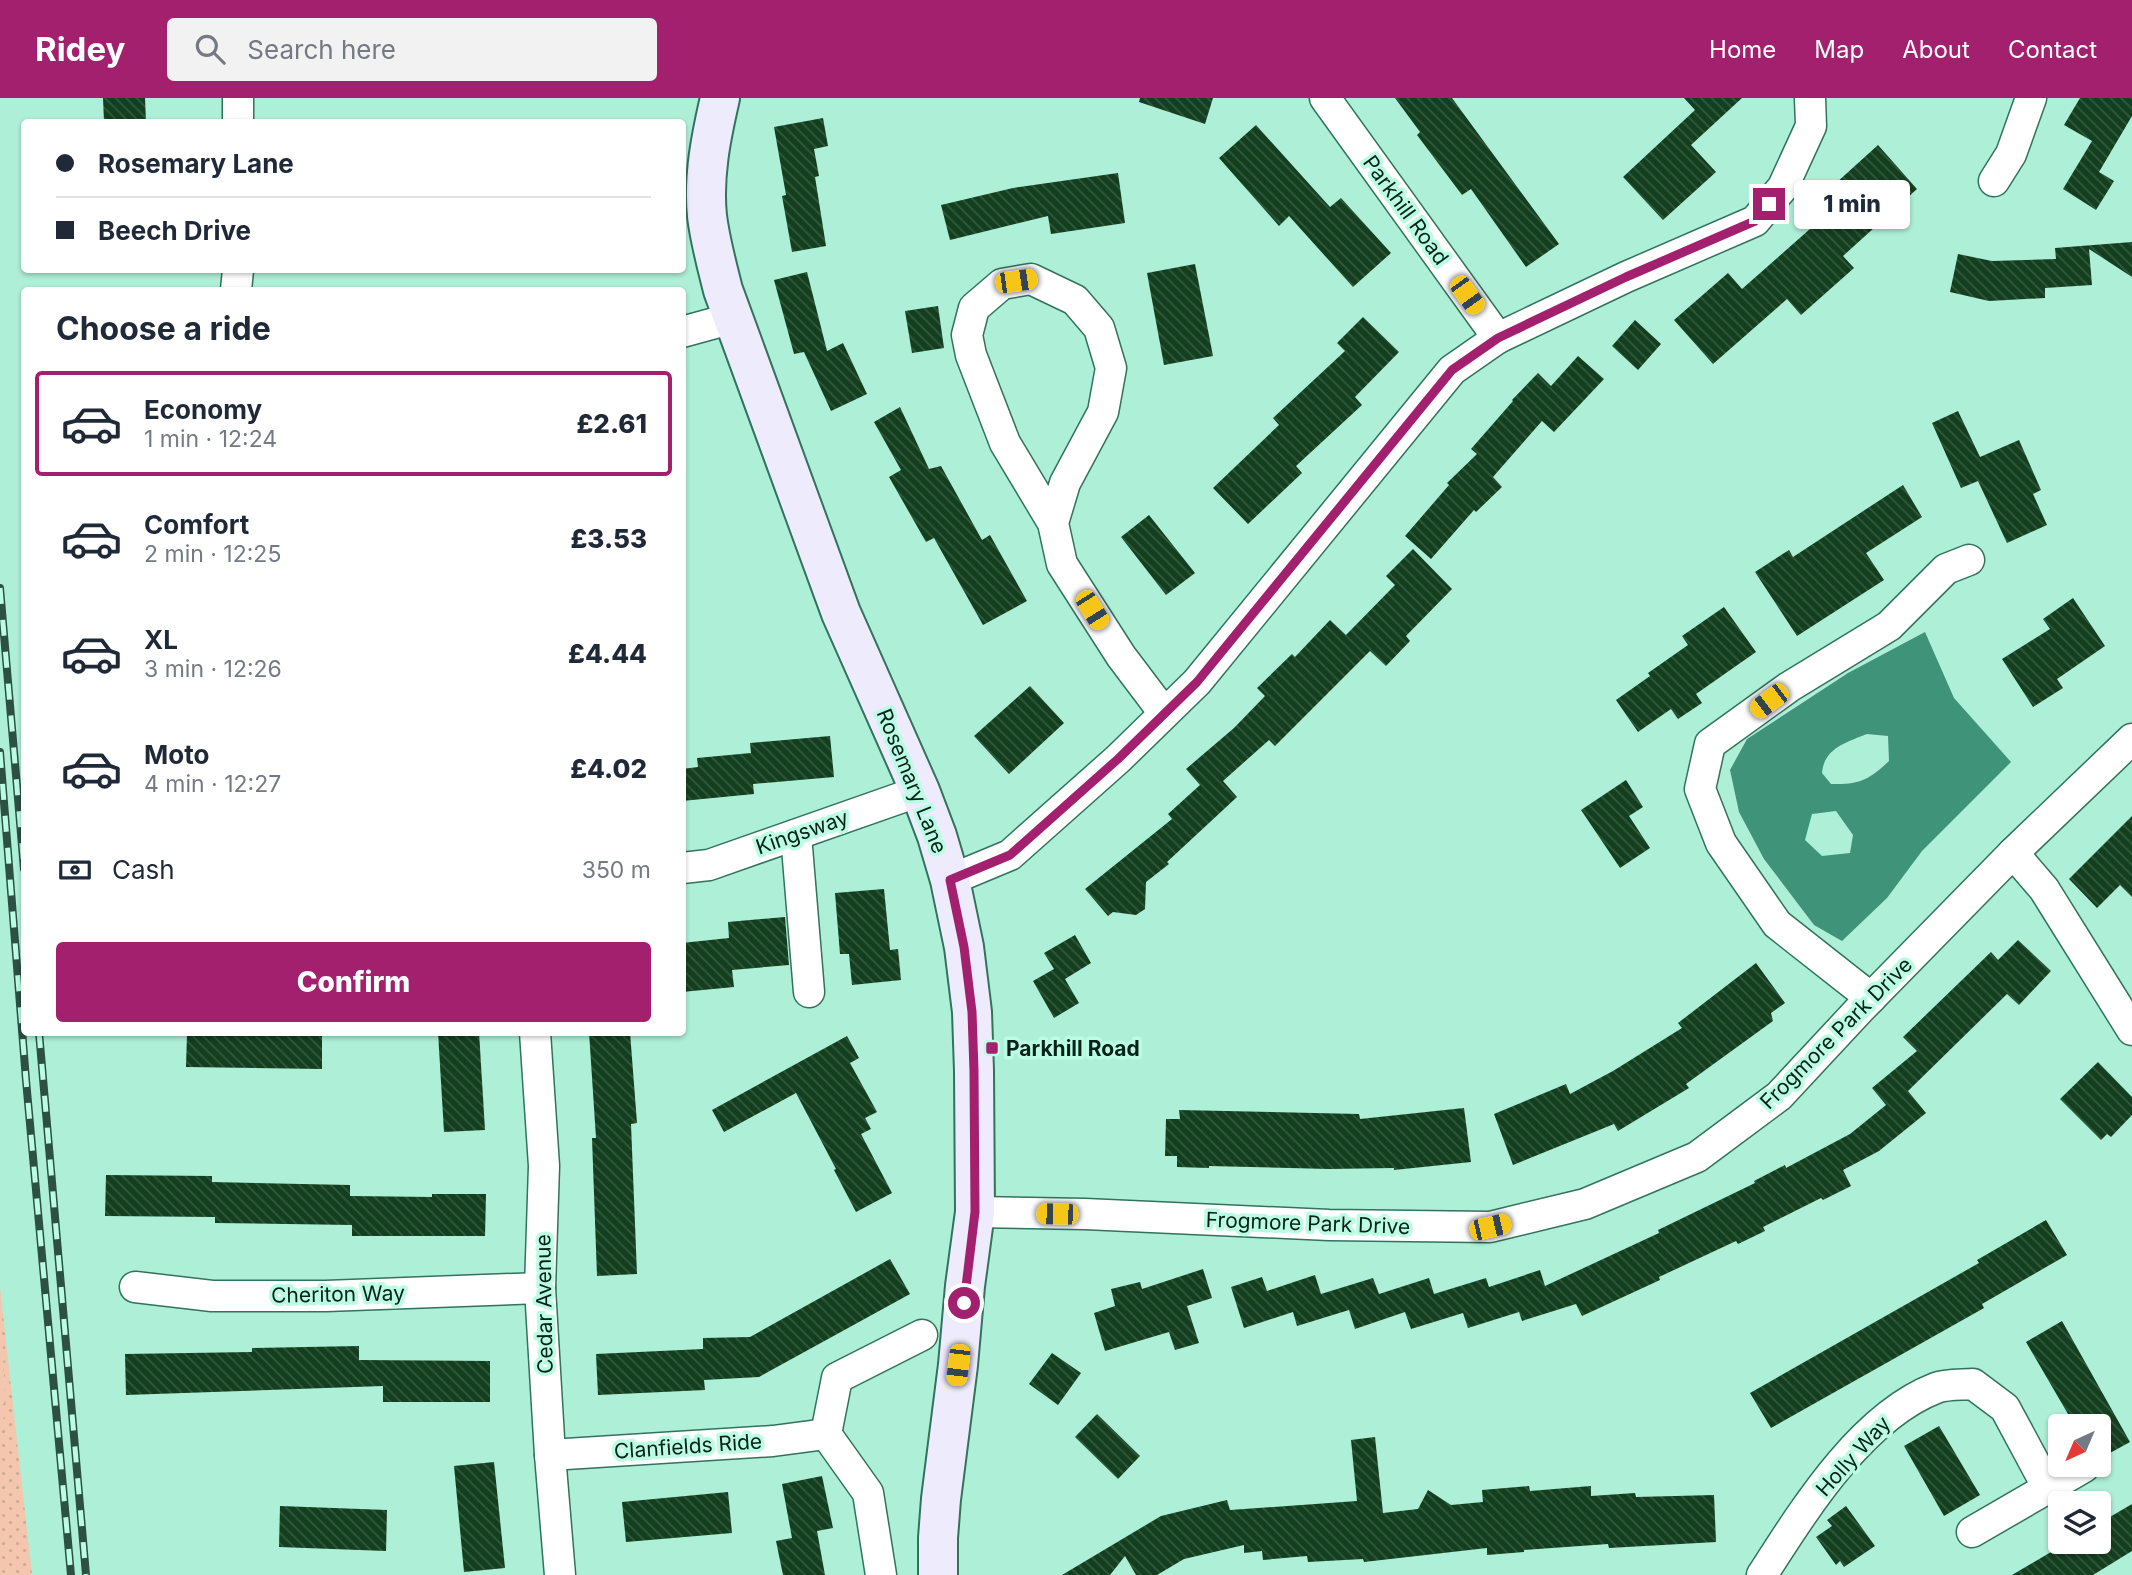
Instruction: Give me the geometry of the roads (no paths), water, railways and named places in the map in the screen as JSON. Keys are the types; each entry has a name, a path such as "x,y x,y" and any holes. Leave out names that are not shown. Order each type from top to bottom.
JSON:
{"street":[{"path":"238,98 238,119"},
{"name":"Rosemary Lane","path":"720,98 709,150 706,185 712,248 733,318 841,613 920,791 950,880 964,947 972,1012 975,1212 939,1525 939,1575"},
{"name":"Parkhill Road","path":"1325,98 1498,338"},
{"path":"950,880 1010,855 1118,759 1197,682 1452,370 1498,338 1626,277 1755,221 1783,187 1811,126 1810,98"},
{"path":"1994,181 2011,154 2031,98"},
{"path":"1053,523 1065,483 1103,412 1111,368 1099,328 1076,300 1031,279 1002,284 974,308 967,335 971,355 1005,443 1053,523 1062,564 1121,656 1164,713"},
{"path":"686,331 733,318"},
{"path":"1871,999 1777,924 1721,843 1700,789 1710,744 1789,687 1889,626 1946,569 1969,560"},
{"name":"Frogmore Park Drive","path":"975,1212 1329,1225 1490,1227 1585,1204 1697,1157 1779,1096 2013,853 2132,739"},
{"name":"Kingsway","path":"686,868 709,865 920,791"},
{"path":"796,835 809,992"},
{"path":"2013,853 2044,888 2132,1030"},
{"name":"Cedar Avenue","path":"534,1036 544,1166 540,1288 560,1575"},
{"name":"Cheriton Way","path":"135,1287 212,1296 326,1296 540,1288"},
{"path":"880,1575 868,1493 826,1434 837,1378 922,1335"},
{"name":"Holly Way","path":"1762,1575 1799,1518 1853,1449 1892,1412 1938,1387 1973,1384 2005,1408 2048,1488"},
{"name":"Clanfields Ride","path":"550,1455 773,1441 826,1434"},
{"path":"1972,1532 2067,1477"}],"railway":[{"path":"0,588 21,834"},
{"path":"0,752 21,1017"},
{"path":"23,1036 71,1575"},
{"path":"39,1036 86,1575"}],"place":[{"name":"Parkhill Road","path":"992,1048"}]}
